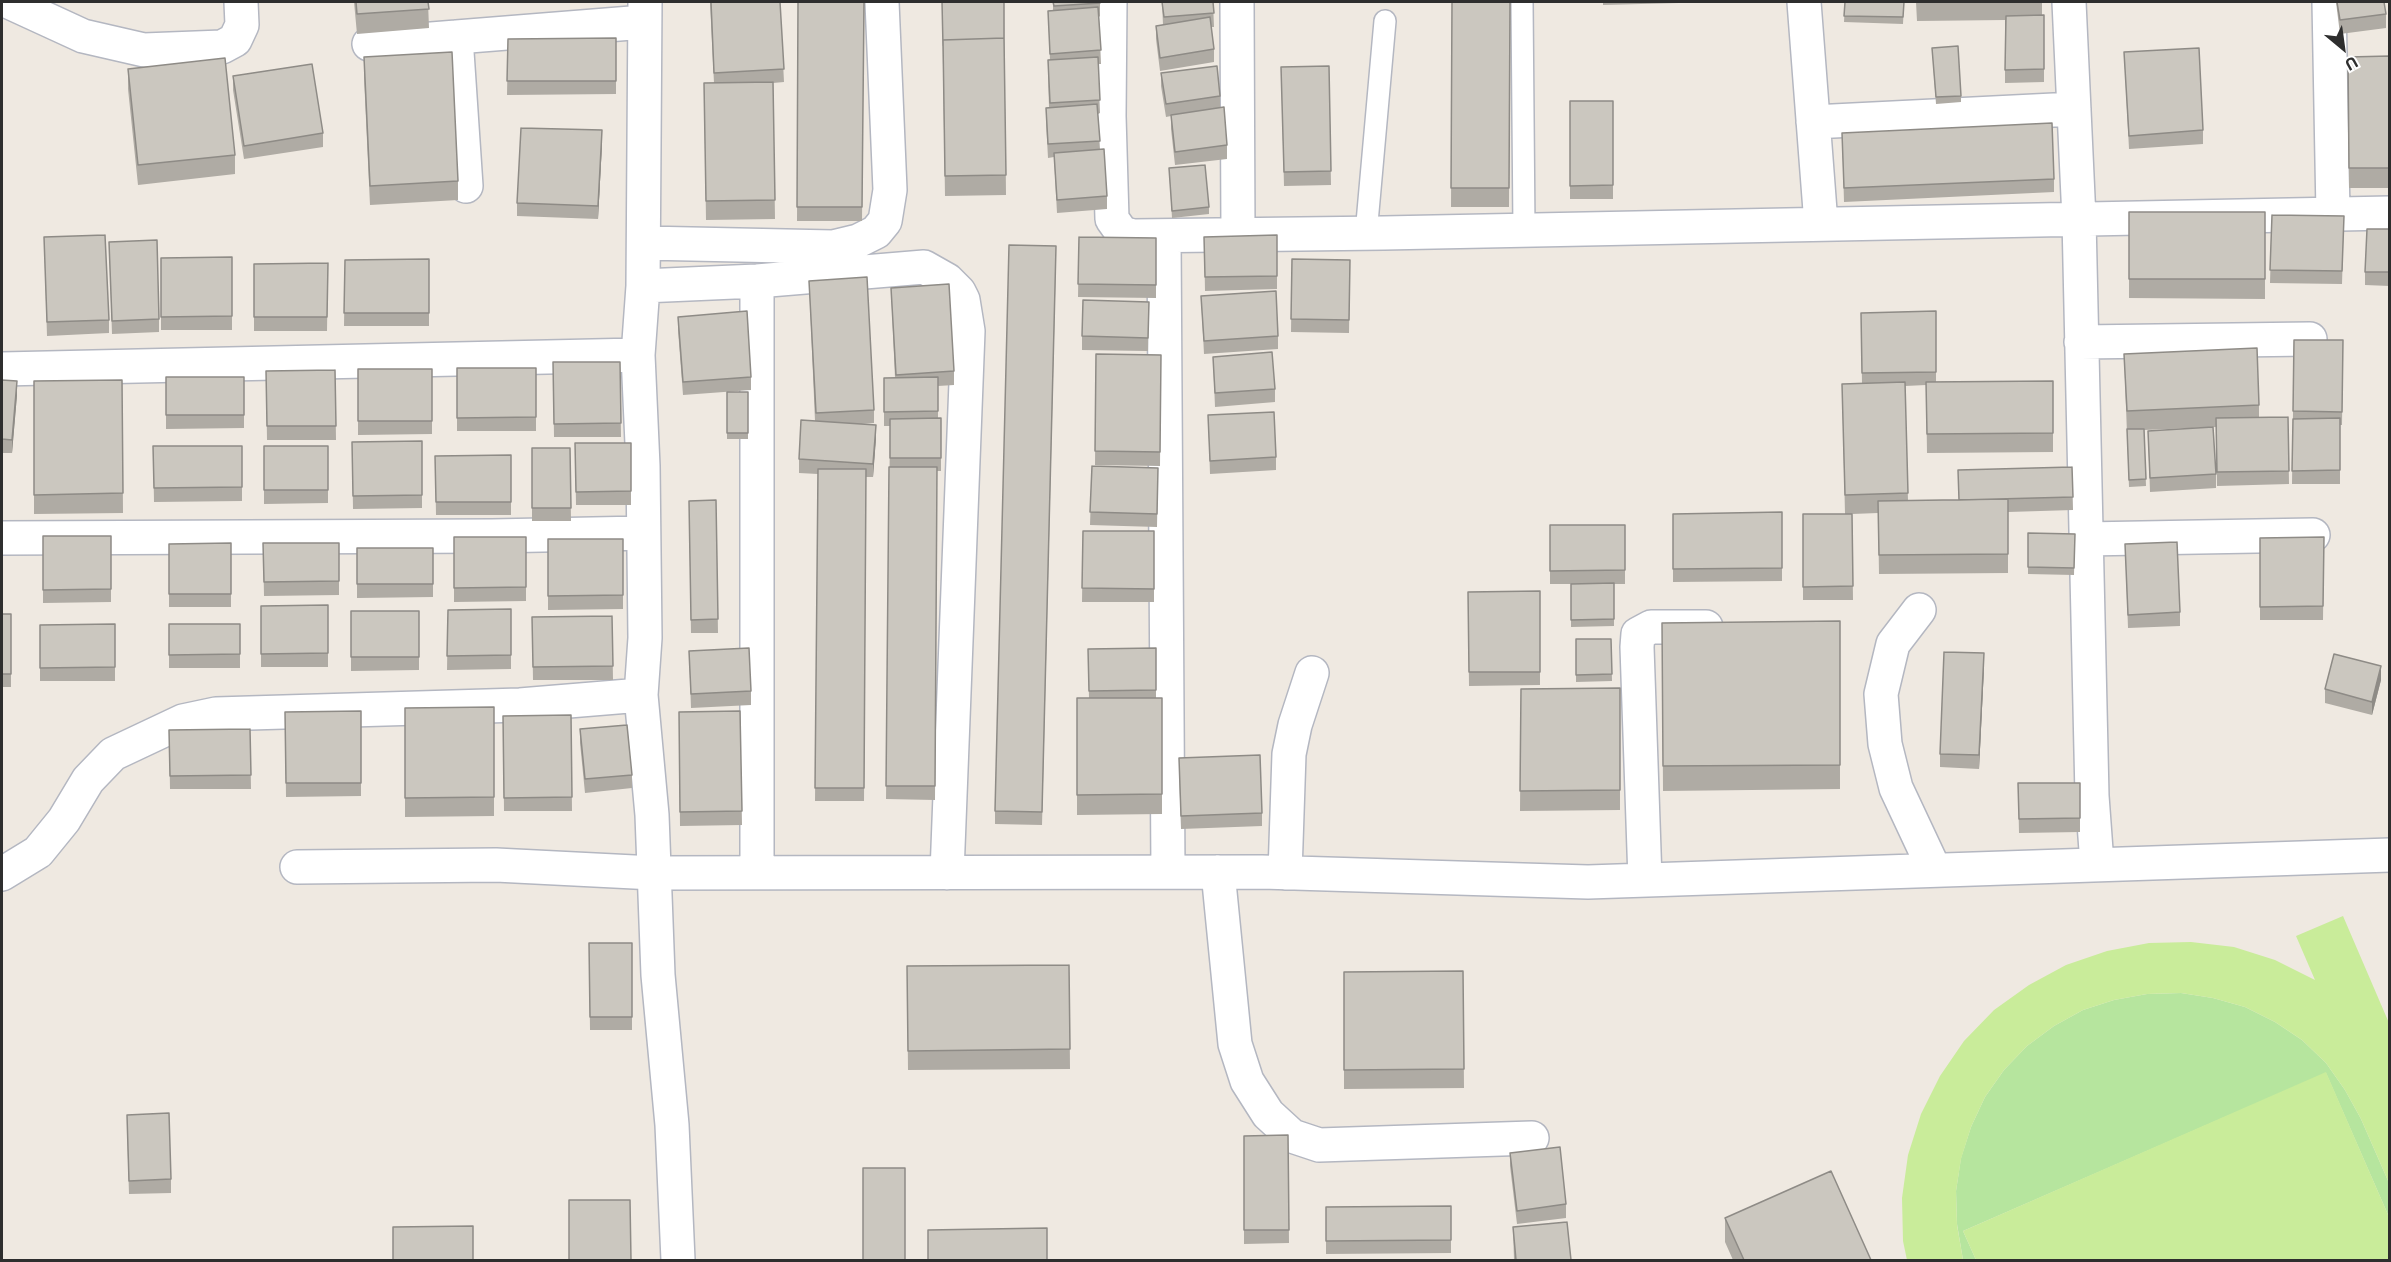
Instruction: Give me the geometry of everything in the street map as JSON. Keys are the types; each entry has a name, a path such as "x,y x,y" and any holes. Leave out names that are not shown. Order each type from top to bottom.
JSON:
{"street":[{"path":"9,2 83,36 144,50 222,47 235,40 242,25 241,2"},
{"path":"644,243 833,247 858,241 876,232 885,221 890,190 882,2"},
{"path":"1110,2 1109,116 1112,219 1122,233 1133,236 1366,234 2390,213"},
{"path":"1237,2 1238,236"},
{"path":"1804,2 1821,224"},
{"path":"2069,2 2079,219 2092,796 2097,864"},
{"path":"2329,2 2333,214"},
{"path":"369,44 456,37 645,12 644,243 638,355 643,466 645,638 641,695 652,815 658,975 672,1125 678,1260"},
{"path":"456,37 466,186"},
{"path":"1813,122 2074,110"},
{"path":"1164,237 1168,872"},
{"path":"643,286 757,281 924,267 947,280 963,300 968,331 947,873"},
{"path":"757,281 757,873"},
{"path":"2081,342 2310,339"},
{"path":"2,369 638,355"},
{"path":"2,538 643,533"},
{"path":"2085,538 2313,535"},
{"path":"1919,610 1893,644 1881,694 1885,744 1896,788 1934,869"},
{"path":"1645,880 1636,647 1638,634 1651,627 1739,627"},
{"path":"1285,873 1289,754 1295,725 1312,673"},
{"path":"2,874 38,852 64,820 88,780 113,754 183,721 216,714 520,705 641,695"},
{"path":"297,867 496,864 654,873 1218,872 1588,882 2390,855"},
{"path":"1218,872 1235,1044 1247,1081 1268,1114 1292,1136 1319,1145 1532,1138"}],"lane":[{"path":"1522,2 1524,230"},
{"path":"1366,234 1385,21"}],"green space":[{"path":"2343,916 2389,1023 2389,1183 2361,1119 2345,1090 2326,1063 2302,1040 2275,1022 2245,1007 2213,998 2181,993 2147,994 2114,1000 2083,1010 2054,1026 2027,1046 2004,1070 1985,1097 1971,1127 1961,1159 1956,1191 1957,1225 1963,1260 1907,1260 1903,1241 1902,1198 1908,1155 1921,1114 1940,1076 1964,1041 1994,1010 2029,985 2066,965 2107,951 2149,943 2191,942 2234,947 2275,960 2315,980 2296,936"},
{"path":"2181,993 2213,998 2245,1007 2275,1022 2302,1040 2326,1063 2345,1090 2361,1119 2389,1183 2389,1217 2326,1073 1963,1231 1976,1260 1963,1260 1957,1224 1956,1191 1961,1158 1971,1127 1985,1097 2004,1070 2027,1046 2054,1026 2083,1010 2114,1000 2147,994"},
{"path":"2326,1072 2389,1217 2389,1260 1976,1260 1963,1231"}],"building":[{"path":"356,2 428,2 429,9 357,14"},
{"path":"711,2 780,2 784,69 714,73"},
{"path":"798,2 864,2 862,207 797,207"},
{"path":"942,2 1004,2 1004,38 943,40 943,46"},
{"path":"1053,2 1100,2 1100,3 1054,6"},
{"path":"1162,2 1213,2 1214,13 1164,17"},
{"path":"1452,2 1510,2 1509,188 1451,188"},
{"path":"1845,2 1904,2 1903,17 1844,16"},
{"path":"2337,2 2384,2 2386,14 2340,20"},
{"path":"1098,7 1101,50 1050,54 1048,11"},
{"path":"2044,15 2044,69 2005,70 2006,16"},
{"path":"1210,17 1214,49 1160,58 1156,26"},
{"path":"616,38 616,81 507,81 508,39"},
{"path":"1004,38 1006,175 945,176 943,40"},
{"path":"1958,46 1961,96 1936,97 1932,48"},
{"path":"2199,48 2203,130 2129,136 2124,52"},
{"path":"452,52 458,181 370,186 364,57"},
{"path":"2390,56 2390,168 2349,168 2348,57"},
{"path":"1098,57 1100,100 1050,103 1048,60"},
{"path":"225,58 235,155 138,165 128,69"},
{"path":"312,64 323,133 244,146 233,76"},
{"path":"1217,66 1220,96 1166,104 1161,73"},
{"path":"1329,66 1331,171 1284,172 1281,67"},
{"path":"773,82 775,200 706,201 704,83"},
{"path":"1570,101 1613,101 1613,185 1570,186"},
{"path":"1097,104 1100,141 1048,144 1046,108"},
{"path":"1224,107 1227,145 1175,152 1171,115"},
{"path":"2052,123 2054,179 1844,188 1842,133"},
{"path":"521,128 602,130 598,206 517,203"},
{"path":"1104,149 1107,196 1057,200 1054,153"},
{"path":"1205,165 1209,207 1172,211 1169,168"},
{"path":"2129,212 2265,212 2265,279 2129,279"},
{"path":"2272,215 2344,216 2342,271 2270,270"},
{"path":"2367,229 2390,229 2390,272 2365,272"},
{"path":"105,235 109,320 47,322 44,237"},
{"path":"1277,235 1277,276 1205,277 1204,237"},
{"path":"1079,237 1156,238 1156,285 1078,284"},
{"path":"157,240 159,319 112,321 109,242"},
{"path":"1009,245 1056,246 1042,812 995,811"},
{"path":"232,257 232,316 161,317 161,258"},
{"path":"429,259 429,313 344,313 345,260"},
{"path":"1292,259 1350,260 1349,320 1291,319"},
{"path":"328,263 327,317 254,317 254,264"},
{"path":"867,277 874,410 816,413 809,281"},
{"path":"949,284 954,371 896,375 891,288"},
{"path":"1276,291 1278,336 1204,341 1201,296"},
{"path":"1083,300 1149,302 1148,338 1082,336"},
{"path":"747,311 751,377 683,382 678,317"},
{"path":"1936,311 1936,372 1862,373 1861,313"},
{"path":"2294,340 2343,340 2342,412 2293,411"},
{"path":"2257,348 2259,405 2127,411 2124,354"},
{"path":"1272,352 1275,389 1215,393 1213,357"},
{"path":"1096,354 1161,355 1160,452 1095,451"},
{"path":"553,362 620,362 621,423 554,424"},
{"path":"457,368 536,368 536,417 457,418"},
{"path":"358,369 432,369 432,421 358,421"},
{"path":"335,370 336,426 267,426 266,371"},
{"path":"166,377 244,377 244,415 166,415"},
{"path":"938,377 938,411 884,412 884,378"},
{"path":"2,380 17,381 12,440 2,439"},
{"path":"122,380 123,493 34,495 34,381"},
{"path":"2053,381 2053,433 1927,434 1926,382"},
{"path":"1905,382 1908,493 1845,495 1842,384"},
{"path":"727,392 748,392 748,433 727,433"},
{"path":"1274,412 1276,457 1210,461 1208,415"},
{"path":"2288,417 2289,471 2217,472 2216,418"},
{"path":"941,418 941,458 890,458 890,419"},
{"path":"2340,418 2340,470 2292,471 2293,419"},
{"path":"801,420 876,425 873,464 799,459"},
{"path":"2213,427 2216,474 2150,478 2148,431"},
{"path":"2127,429 2144,429 2146,479 2129,480"},
{"path":"422,441 422,495 353,496 352,442"},
{"path":"575,443 631,443 631,491 576,492"},
{"path":"153,446 242,446 242,487 154,488"},
{"path":"264,446 328,446 328,490 264,490"},
{"path":"532,448 570,448 571,508 532,508"},
{"path":"511,455 511,502 436,502 435,456"},
{"path":"1092,466 1158,468 1157,514 1090,512"},
{"path":"889,467 937,467 935,786 886,786"},
{"path":"2072,467 2073,497 1959,500 1958,470"},
{"path":"818,469 866,469 864,788 815,788"},
{"path":"2008,499 2008,554 1879,555 1878,501"},
{"path":"716,500 718,619 691,620 689,501"},
{"path":"1782,512 1782,568 1673,569 1673,514"},
{"path":"1803,514 1852,514 1853,586 1803,587"},
{"path":"1550,525 1625,525 1625,570 1550,571"},
{"path":"1083,531 1154,531 1154,589 1082,588"},
{"path":"2028,533 2075,534 2074,568 2028,567"},
{"path":"43,536 111,536 111,589 43,590"},
{"path":"454,537 526,537 526,587 454,588"},
{"path":"2324,537 2323,606 2260,607 2260,538"},
{"path":"548,539 623,539 623,595 548,596"},
{"path":"2177,542 2180,612 2128,615 2125,544"},
{"path":"231,543 231,594 169,594 169,544"},
{"path":"263,543 339,543 339,581 264,582"},
{"path":"357,548 433,548 433,584 357,584"},
{"path":"1614,583 1614,619 1571,620 1571,584"},
{"path":"1540,591 1540,672 1469,672 1468,592"},
{"path":"328,605 328,653 261,654 261,606"},
{"path":"511,609 511,655 447,656 448,610"},
{"path":"351,611 419,611 419,657 351,657"},
{"path":"2,614 11,614 11,674 2,674"},
{"path":"612,616 613,666 533,667 532,617"},
{"path":"1840,621 1840,765 1663,766 1662,623"},
{"path":"115,624 115,667 40,668 40,625"},
{"path":"169,624 240,624 240,654 169,655"},
{"path":"1576,639 1611,639 1612,674 1576,675"},
{"path":"749,648 751,691 691,694 689,651"},
{"path":"1156,648 1156,690 1089,691 1088,649"},
{"path":"1944,652 1984,653 1979,755 1940,754"},
{"path":"2334,654 2381,666 2372,702 2325,689"},
{"path":"1620,688 1620,790 1520,791 1521,689"},
{"path":"1077,698 1162,698 1162,794 1077,795"},
{"path":"494,707 494,797 405,798 405,708"},
{"path":"361,711 361,783 286,783 285,712"},
{"path":"740,711 742,811 680,812 679,712"},
{"path":"571,715 572,797 504,798 503,716"},
{"path":"627,725 632,775 585,779 580,729"},
{"path":"250,729 251,775 170,776 169,730"},
{"path":"1260,755 1262,813 1181,816 1179,758"},
{"path":"2018,783 2080,783 2080,818 2019,819"},
{"path":"589,943 632,943 632,1017 590,1017"},
{"path":"1069,965 1070,1049 908,1051 907,966"},
{"path":"1463,971 1464,1069 1344,1070 1344,972"},
{"path":"169,1113 171,1179 129,1181 127,1115"},
{"path":"1288,1135 1289,1230 1244,1230 1244,1136"},
{"path":"1560,1147 1566,1204 1517,1211 1510,1153"},
{"path":"863,1168 905,1168 905,1260 863,1260"},
{"path":"1831,1171 1871,1260 1744,1260 1725,1218"},
{"path":"569,1200 630,1200 631,1260 569,1260"},
{"path":"1451,1206 1451,1240 1326,1241 1326,1207"},
{"path":"1567,1222 1571,1260 1516,1260 1513,1227"},
{"path":"473,1226 473,1260 393,1260 393,1227"},
{"path":"1047,1228 1047,1260 928,1260 928,1230"}]}
